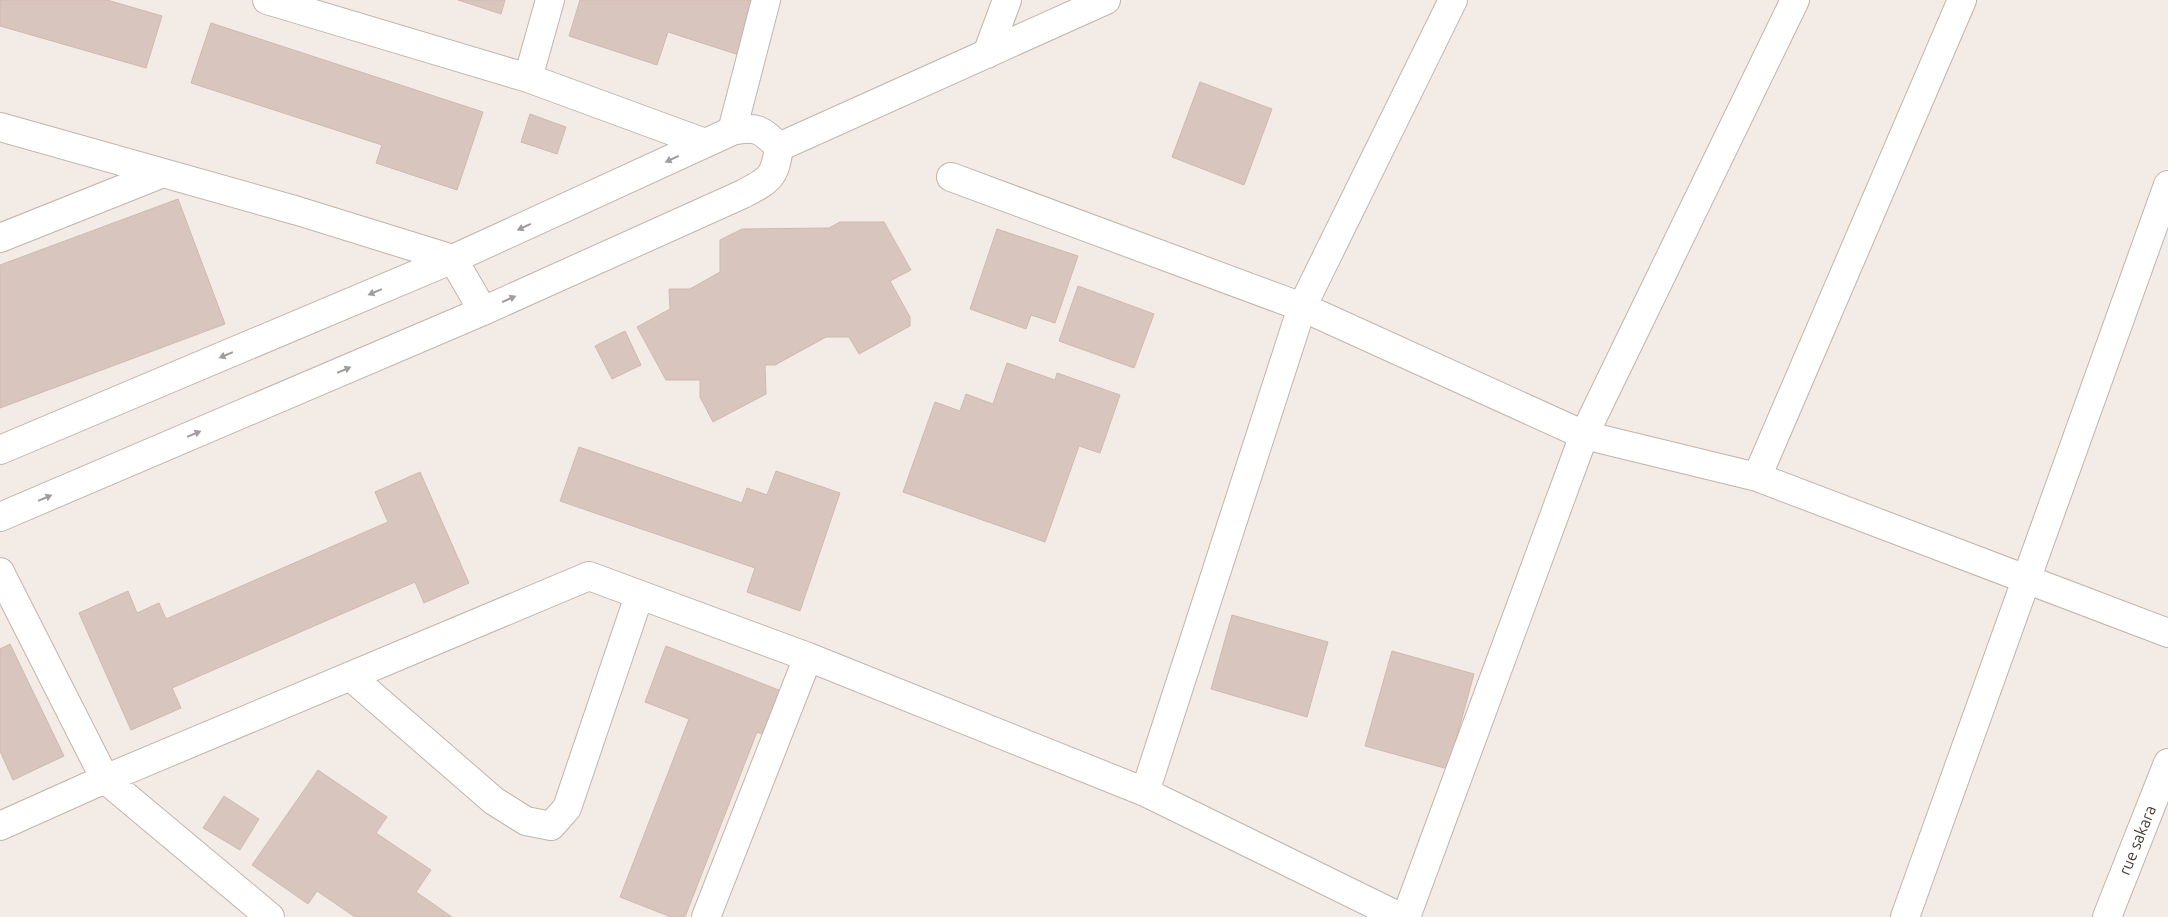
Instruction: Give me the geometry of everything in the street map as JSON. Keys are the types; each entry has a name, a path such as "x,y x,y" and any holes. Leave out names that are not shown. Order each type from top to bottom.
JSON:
{"street":[{"path":"267,0 528,78 705,143"},
{"path":"528,78 550,0"},
{"path":"732,131 766,0"},
{"path":"987,54 1006,0"},
{"path":"779,147 1106,0"},
{"path":"1145,792 1302,307 1454,0"},
{"path":"1406,917 1584,435 1795,0"},
{"path":"1757,477 1962,0"},
{"path":"0,127 163,172 453,260 483,311"},
{"path":"0,450 453,260 732,131 748,127 763,132 779,147"},
{"path":"0,517 483,311 766,182 774,173 779,147"},
{"path":"0,238 163,172"},
{"path":"951,177 1302,307 1584,435 1757,477 2168,633"},
{"path":"1905,917 2168,186"},
{"path":"0,572 105,779 270,917"},
{"path":"0,826 105,779 589,576 808,658 1145,792 1400,917"},
{"path":"350,676 494,800 526,821 551,826 567,808 639,596"},
{"path":"706,917 808,658"},
{"name":"rue sakara","path":"2107,917 2168,764"}],"building":[{"path":"0,0 107,0 162,16 146,68 0,26"},
{"path":"458,0 505,0 501,14"},
{"path":"580,0 758,0 739,55 668,32 657,65 569,36"},
{"path":"211,23 483,112 457,190 376,163 382,145 191,83"},
{"path":"1200,82 1272,109 1244,185 1172,157"},
{"path":"530,114 566,127 557,154 521,142"},
{"path":"178,199 225,324 0,408 0,265"},
{"path":"840,222 884,222 911,270 890,281 910,317 910,326 859,354 849,337 826,337 775,365 765,365 766,394 713,422 700,397 700,380 666,380 637,327 670,309 669,289 690,289 720,272 720,240 742,229 829,228"},
{"path":"997,229 1078,256 1055,323 1031,315 1026,329 970,309"},
{"path":"1078,286 1154,314 1134,368 1059,341"},
{"path":"625,331 641,365 612,379 595,346"},
{"path":"1007,363 1055,380 1057,373 1120,395 1100,453 1079,446 1045,542 903,492 935,402 960,411 966,394 993,404"},
{"path":"579,447 742,503 747,488 767,495 776,471 840,493 800,611 747,592 755,568 560,501"},
{"path":"420,472 469,583 424,603 415,582 172,688 181,708 131,730 79,613 128,591 137,613 159,603 166,619 388,522 375,492"},
{"path":"1232,615 1328,642 1307,717 1211,689"},
{"path":"10,644 64,756 13,780 0,751 0,649"},
{"path":"666,646 784,692 767,736 757,732 685,917 671,917 620,897 689,719 645,702"},
{"path":"1392,651 1474,674 1448,769 1365,746"},
{"path":"318,770 387,817 376,833 431,870 416,892 452,917 355,917 317,891 308,904 252,865"},
{"path":"224,796 259,819 240,850 203,828"}]}
